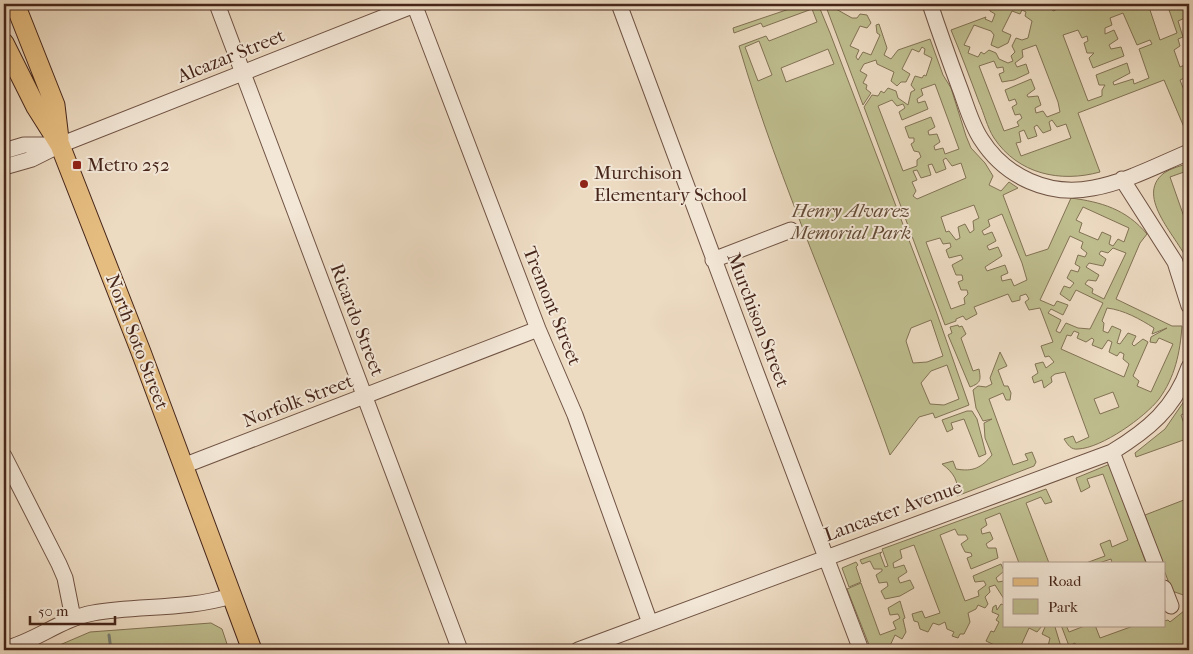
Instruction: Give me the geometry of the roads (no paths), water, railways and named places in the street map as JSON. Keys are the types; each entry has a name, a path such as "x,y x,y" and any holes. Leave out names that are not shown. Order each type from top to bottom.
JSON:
{"main road":[{"path":"15,4 55,105 60,145"},
{"name":"North Soto Street","path":"4,43 36,107 60,145 252,650"}],"street":[{"name":"Ricardo Street","path":"218,4 460,650"},
{"name":"Alcazar Street","path":"4,167 32,159 60,145 415,4"},
{"name":"Tremont Street","path":"415,4 538,328 575,415 650,623"},
{"name":"Murchison Street","path":"619,4 713,260 757,370 825,558 861,650"},
{"path":"930,4 980,138 1004,166 1018,176 1034,183 1073,190 1092,188 1122,179 1189,152"},
{"name":"Alcazar Street","path":"4,151 24,146 60,145"},
{"path":"1122,179 1160,235 1175,262 1189,306"},
{"path":"713,260 791,230"},
{"name":"Norfolk Street","path":"183,466 538,328"},
{"name":"Lancaster Avenue","path":"578,650 1112,452 1139,436 1155,422 1182,387 1189,367"},
{"path":"1112,452 1155,562"},
{"path":"4,456 62,571 72,618"},
{"path":"1166,593 1171,606"},
{"path":"4,650 72,618 93,613 203,603 231,596"}],"waterway":[{"path":"109,635 111,650"}],"place":[{"name":"Metro 252","path":"77,165"},
{"name":"Murchison Elementary School","path":"584,184"}],"park label":[{"name":"Henry Alvarez Memorial Park","path":"851,222"}]}
